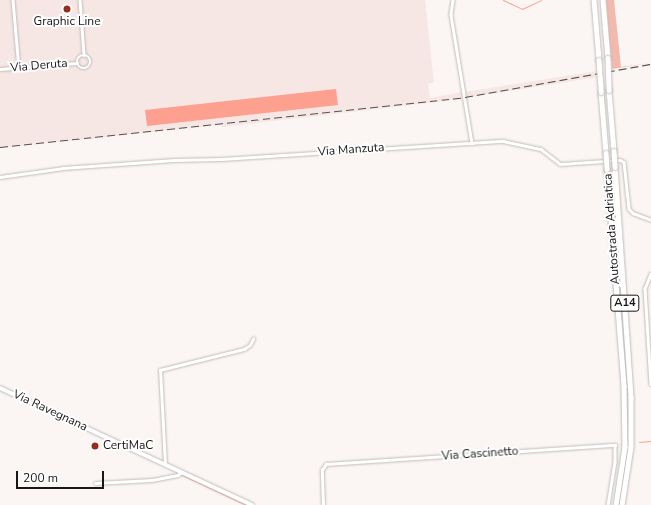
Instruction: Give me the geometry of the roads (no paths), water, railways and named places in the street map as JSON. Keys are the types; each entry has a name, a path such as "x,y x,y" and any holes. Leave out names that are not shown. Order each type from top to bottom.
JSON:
{"highway":[{"name":"Autostrada Adriatica","path":"594,0 623,378 625,447 616,505"},
{"name":"Autostrada Adriatica","path":"603,0 631,397 631,447 622,505"}],"main road":[{"name":"Via Ravegnana","path":"0,388 252,505"}],"street":[{"path":"12,0 19,68"},
{"path":"80,0 84,55"},
{"path":"453,0 451,15 472,143"},
{"path":"84,55 91,60 91,67 82,70 77,63 79,57 84,55"},
{"name":"Via Deruta","path":"0,69 77,63"},
{"name":"Via Manzuta","path":"0,176 63,168 174,160 222,159 502,141 529,145 541,149 560,164 620,160 624,162 626,168 629,209 633,213 651,220"},
{"path":"651,274 645,289 651,384"},
{"path":"166,465 160,370 244,349 250,345 253,338"},
{"name":"Via Cascinetto","path":"323,505 322,470 326,464 615,445 615,462 608,505"},
{"path":"95,483 152,480 178,475 180,472"}],"waterway":[{"path":"503,0 522,9 541,0"},
{"path":"639,442 651,441"},
{"path":"182,475 246,505"}],"railway":[{"path":"0,147 465,97 651,64"}],"place":[{"name":"Graphic Line","path":"67,9"},
{"name":"CertiMaC","path":"95,446"}]}
